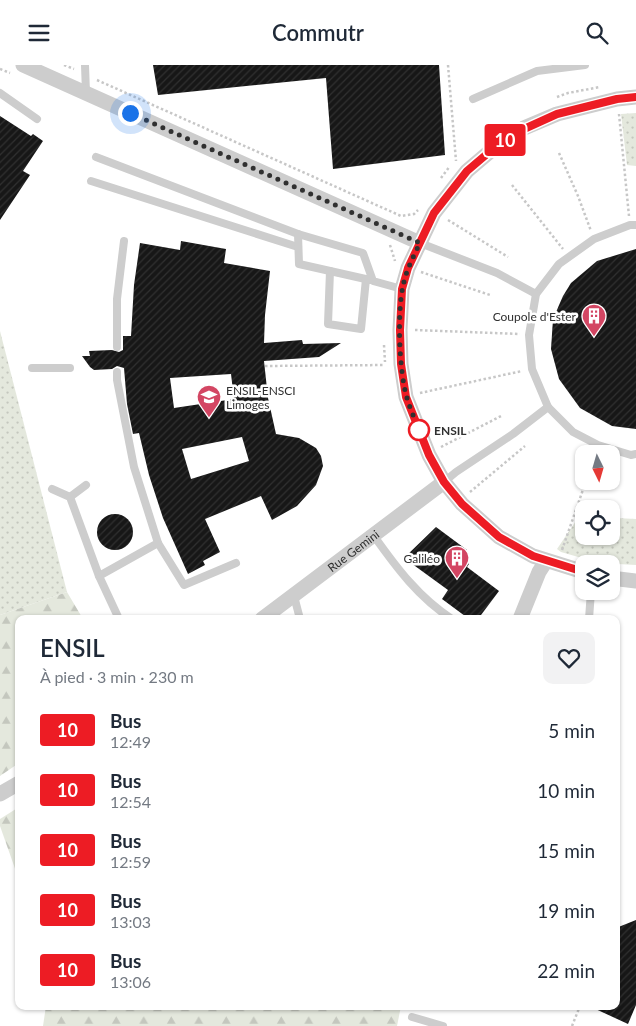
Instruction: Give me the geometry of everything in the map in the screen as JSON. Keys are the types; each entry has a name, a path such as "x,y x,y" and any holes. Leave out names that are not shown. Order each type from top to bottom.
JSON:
{"street":[{"path":"23,65 420,243"},
{"path":"575,570 533,556 499,537 462,504 444,482 429,455 406,397 401,364 402,289 408,268 434,213 467,171 494,148 524,129 557,114 617,99 636,97"},
{"name":"Rue Gemini","path":"268,615 444,482"},
{"path":"522,615 539,572 546,561"},
{"path":"620,579 636,581"},
{"path":"0,794 15,785"}],"lane":[{"path":"84,65 86,93"},
{"path":"473,99 537,71 585,65"},
{"path":"0,93 37,119"},
{"path":"96,157 298,234 363,253 370,280 361,329 328,325 330,271"},
{"path":"91,181 298,247"},
{"path":"633,225 594,239 558,264 536,294 529,335 532,369 548,407 573,432 598,445 631,455 636,454"},
{"path":"298,234 299,264 402,289"},
{"path":"117,347 117,299 124,241"},
{"path":"420,243 497,273 536,294"},
{"path":"32,368 70,368"},
{"path":"118,372 134,467 158,543 184,585 236,563"},
{"path":"444,482 548,407"},
{"path":"70,497 86,485"},
{"path":"52,489 70,497 99,576 117,615"},
{"path":"374,536 396,567 435,608 446,615"},
{"path":"99,576 158,543"},
{"path":"294,596 299,615"},
{"path":"589,615 590,600"},
{"path":"412,1017 443,1026"}],"path":[{"path":"64,65 401,216 414,214 419,209"},
{"path":"448,65 456,161"},
{"path":"617,99 633,225"},
{"path":"559,153 594,239"},
{"path":"512,185 569,256"},
{"path":"434,213 446,218 508,257"},
{"path":"408,268 490,295"},
{"path":"400,330 529,335"},
{"path":"265,366 386,365"},
{"path":"406,397 451,385 532,369"},
{"path":"440,448 503,415"},
{"path":"470,492 525,446"},
{"path":"561,552 583,490"},
{"path":"572,1026 578,1010"}],"green space":[{"path":"636,113 636,166 627,165 621,114"},
{"path":"0,331 67,592 0,615"},
{"path":"620,518 636,519 636,565 620,564 620,555 575,556 557,549 575,522 575,545 620,545"},
{"path":"67,592 81,615 15,615 15,766 0,776 0,615"},
{"path":"15,810 15,869 0,826 0,819"},
{"path":"45,1010 400,1010 397,1026 43,1026"}],"building":[{"path":"153,65 439,65 445,155 333,169 326,78 158,95"},
{"path":"0,116 31,136 33,134 43,141 23,171 30,175 0,220"},
{"path":"181,241 226,249 224,263 270,271 264,343 302,340 303,344 341,343 319,357 264,361 268,398 276,434 299,438 316,448 321,456 323,466 316,485 297,506 272,520 261,496 205,519 220,552 203,561 205,565 188,574 163,518 149,475 139,433 133,434 127,404 124,368 117,366 112,369 94,370 82,356 90,356 89,351 112,350 119,352 123,350 123,336 131,336 134,285 140,243 180,250","holes":["231,374 234,399 174,408 170,378","242,437 249,461 191,479 182,449"]},
{"name":"Coupole d'Ester","path":"636,249 636,429 612,426 580,408 559,379 551,349 553,319 571,283 597,261"},
{"path":"115,514 122,515 128,519 132,525 132,539 128,545 122,549 115,550 108,549 102,545 98,539 97,532 98,525 102,519 108,515"},
{"name":"Galiléo","path":"436,527 467,550 461,558 469,564 467,567 499,591 481,615 464,615 442,599 448,590 404,558"},
{"path":"636,920 636,1005 628,1024 598,1010 620,1010 620,926"}],"bus line":[{"name":"10","path":"575,569 533,556 499,537 462,504 444,482 429,455 406,397 401,364 402,289 408,268 434,213 467,171 494,148 524,129 557,114 617,99 636,97"}],"place":[{"name":"Coupole d'Ester","path":"594,337"},
{"name":"ENSIL-ENSCI Limoges","path":"209,418"},
{"name":"ENSIL","path":"419,430"},
{"name":"Galiléo","path":"457,579"}],"route":[{"path":"130,113 420,243 408,268 402,289 400,330 401,364 406,397 419,430"}]}
